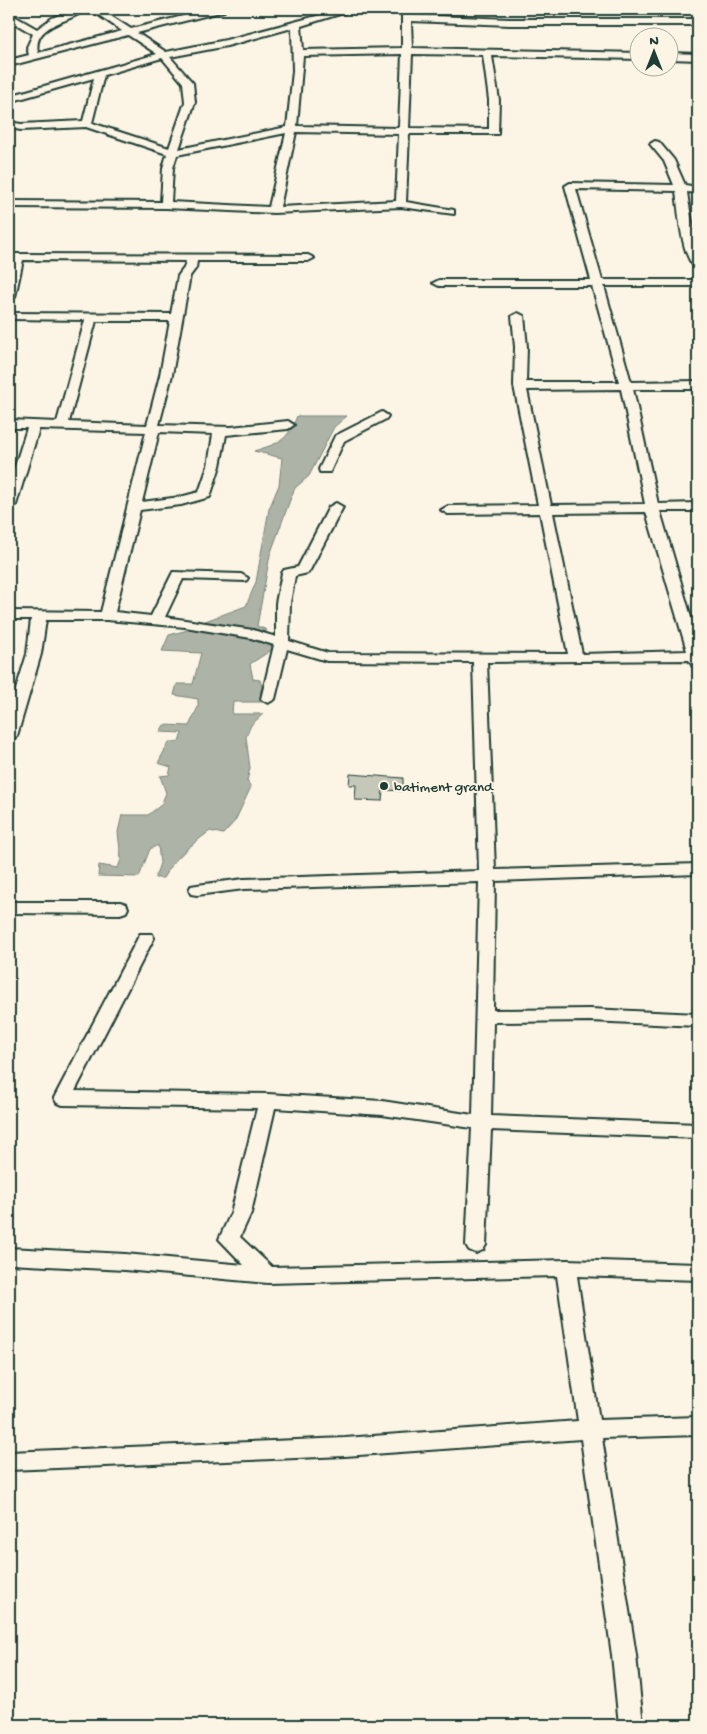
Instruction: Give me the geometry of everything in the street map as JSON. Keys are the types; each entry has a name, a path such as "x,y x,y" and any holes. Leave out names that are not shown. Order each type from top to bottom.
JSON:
{"street":[{"path":"34,57 32,42 36,32 62,16 82,9"},
{"path":"94,9 164,55 188,83 190,102 168,168 166,205"},
{"path":"9,62 130,33 206,10 221,9"},
{"path":"9,99 164,55 227,42 352,9"},
{"path":"401,204 407,51 406,13 510,22 698,22"},
{"path":"9,16 36,32"},
{"path":"9,25 19,22"},
{"path":"274,210 292,129 300,53 296,24"},
{"path":"300,53 407,51 630,56"},
{"path":"9,125 21,127 87,124 174,153 292,129 494,132 494,100 487,53"},
{"path":"680,56 698,57"},
{"path":"87,124 99,75"},
{"path":"655,144 669,160 681,188 689,244 698,265"},
{"path":"9,615 106,616 222,628 253,634 327,657 697,659 652,508 626,386 570,186 698,190"},
{"path":"9,204 166,205 274,210 401,204 450,212"},
{"path":"9,297 14,257 308,258"},
{"path":"106,616 153,430 153,419 166,376 184,276 190,268 192,258"},
{"path":"439,283 698,283"},
{"path":"9,316 176,318"},
{"path":"518,316 521,348 520,386 547,509 576,658"},
{"path":"62,425 91,318"},
{"path":"520,386 698,385"},
{"path":"325,469 339,439 382,416"},
{"path":"9,424 220,431 288,425"},
{"path":"9,505 34,425"},
{"path":"141,506 181,500 204,494 214,466 220,431"},
{"path":"268,699 282,643 283,603 289,573 303,570 336,507"},
{"path":"448,510 698,507"},
{"path":"155,622 178,575 241,578"},
{"path":"9,734 34,654 39,616"},
{"path":"476,1245 482,1123 487,876 480,657"},
{"path":"197,890 244,884 698,869"},
{"path":"9,907 120,908"},
{"path":"146,938 63,1098 268,1101 382,1108 482,1123 698,1131"},
{"path":"484,1016 590,1015 698,1020"},
{"path":"268,1101 241,1213 229,1239 268,1275"},
{"path":"9,1256 125,1262 268,1275 566,1268 698,1272"},
{"path":"566,1268 624,1655 632,1725"},
{"path":"9,1460 345,1448 589,1429 698,1426"}],"shaded area":[{"path":"297,416 347,416 334,427 309,476 295,488 290,500 270,555 257,626 267,630 263,635 200,623 246,606 256,582 269,509 279,485 282,458 254,451 270,446 286,436"},
{"path":"195,628 240,633 269,642 273,649 250,664 253,679 260,680 262,687 260,693 266,702 233,702 232,714 263,714 251,725 246,737 250,768 247,781 251,787 235,821 223,834 210,831 178,858 163,878 155,878 160,863 158,845 150,849 139,877 98,876 99,865 118,868 121,859 118,832 122,815 148,815 161,805 166,793 160,776 169,775 171,767 158,763 169,742 179,742 182,733 160,732 164,725 189,726 198,707 198,699 174,695 177,684 193,684 201,653 162,651 169,635"}],"building":[{"name":"batiment grand","path":"350,774 403,778 403,791 383,790 382,801 355,800 356,785 349,785"}],"place":[{"name":"batiment grand","path":"384,786"}]}
